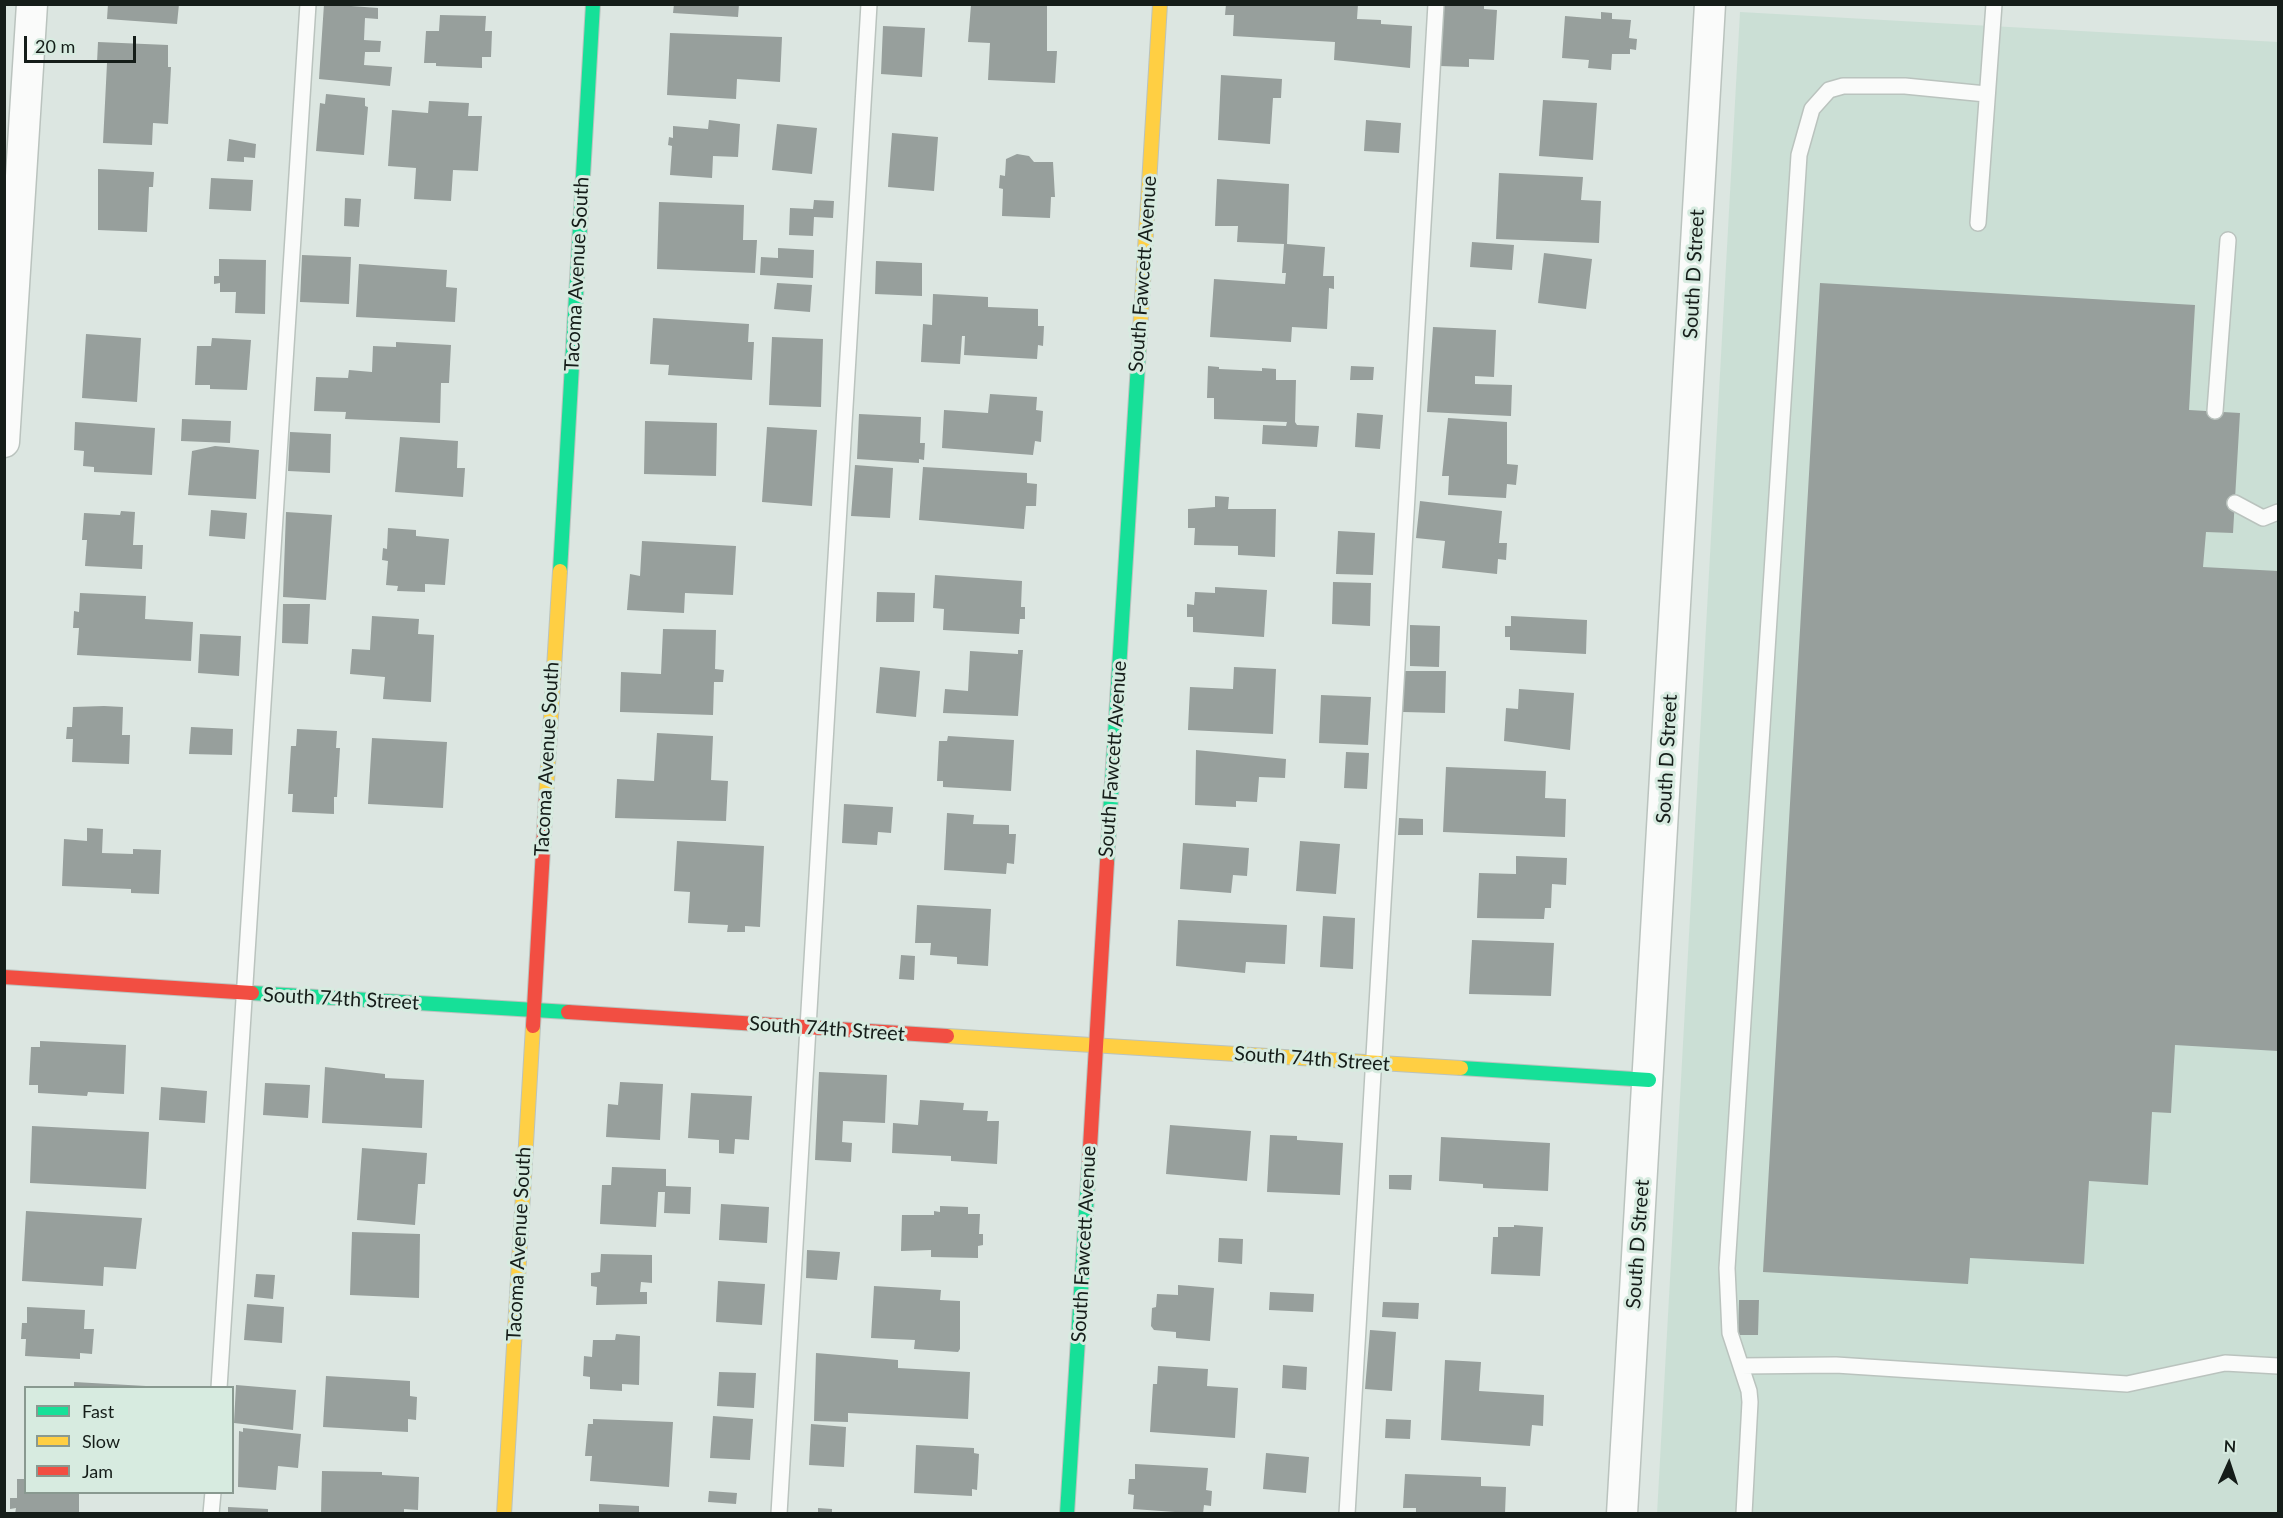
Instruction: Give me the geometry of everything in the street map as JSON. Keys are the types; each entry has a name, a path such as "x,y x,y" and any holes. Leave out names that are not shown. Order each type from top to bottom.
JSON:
{"street":[{"path":"4,442 32,4"},
{"name":"Tacoma Avenue South","path":"504,1514 593,4"},
{"name":"South Fawcett Avenue","path":"1067,1514 1160,4"},
{"name":"South D Street","path":"1622,1514 1710,4"},
{"name":"South 74th Street","path":"4,977 1649,1080"}],"lane":[{"path":"219,1386 308,4"},
{"path":"778,1514 869,4"},
{"path":"1347,1514 1436,4"},
{"path":"1978,224 1994,4"},
{"path":"1744,1514 1750,1412 1749,1390 1730,1334 1728,1248 1797,170 1803,134 1812,109 1819,99 1829,90 1843,86 1905,86 1986,94"},
{"path":"2215,411 2228,240"},
{"path":"2235,503 2263,518 2278,512"},
{"path":"1741,1366 1836,1365 2127,1384 2225,1363 2278,1366"},
{"path":"211,1514 213,1494"}],"shaded area":[{"path":"1740,12 2278,42 2278,1513 1657,1514"}],"building":[{"path":"108,4 179,4 177,24 107,19"},
{"path":"324,4 378,8 378,19 365,18 364,40 381,41 380,52 365,52 364,65 392,67 390,86 319,79"},
{"path":"674,4 739,4 738,17 673,13"},
{"path":"1226,4 1358,4 1357,19 1381,20 1381,24 1412,26 1410,68 1334,60 1335,42 1233,36 1234,15 1225,15"},
{"path":"971,5 1047,5 1047,51 1057,51 1055,83 988,80 990,43 968,42"},
{"path":"1442,5 1484,5 1484,9 1497,10 1494,60 1469,59 1469,67 1440,66"},
{"path":"1601,12 1612,13 1612,19 1631,20 1629,38 1637,39 1636,50 1630,49 1630,54 1612,54 1611,70 1588,68 1589,60 1562,58 1565,16 1601,19"},
{"path":"440,15 486,16 485,31 492,31 491,57 482,57 482,68 436,66 436,63 424,63 426,31 439,31"},
{"path":"883,26 925,28 922,77 881,74"},
{"path":"670,33 782,37 780,82 737,79 736,99 667,95"},
{"path":"98,42 168,45 168,67 171,67 168,124 153,123 152,145 103,143 107,63 97,63"},
{"path":"1221,75 1282,79 1281,98 1273,98 1270,144 1218,140"},
{"path":"326,94 365,98 365,106 368,107 364,155 316,151 320,103 325,104"},
{"path":"1543,100 1597,103 1593,160 1539,156"},
{"path":"429,101 469,103 468,116 482,116 478,171 453,170 451,201 414,199 416,168 388,166 392,110 428,113"},
{"path":"709,120 740,124 738,157 713,156 712,178 670,175 672,146 668,145 669,137 673,138 673,126 708,129"},
{"path":"1366,120 1401,123 1399,153 1364,151"},
{"path":"777,124 817,128 812,174 772,170"},
{"path":"892,133 938,137 934,191 888,187"},
{"path":"229,139 256,144 255,158 244,157 244,162 227,161"},
{"path":"1017,154 1029,156 1034,162 1053,162 1055,197 1051,197 1050,218 1002,216 1003,189 999,188 1000,175 1005,176 1006,159"},
{"path":"98,169 154,172 153,187 149,187 147,232 98,230"},
{"path":"1499,173 1583,177 1581,200 1601,201 1599,243 1496,239"},
{"path":"211,178 253,180 251,211 209,209"},
{"path":"1217,179 1289,184 1287,244 1325,247 1323,276 1334,276 1334,289 1329,288 1327,329 1292,327 1291,342 1210,337 1214,279 1285,284 1286,273 1282,273 1284,244 1237,242 1238,226 1215,226"},
{"path":"345,198 361,199 359,227 344,226"},
{"path":"814,200 834,201 833,218 814,217 813,236 789,235 790,208 813,209"},
{"path":"659,202 744,205 743,240 757,240 755,273 657,269"},
{"path":"1472,242 1514,245 1512,270 1470,267"},
{"path":"778,248 814,250 813,278 760,275 761,257 778,258"},
{"path":"1544,253 1592,259 1586,309 1538,303"},
{"path":"302,255 351,257 349,304 300,302"},
{"path":"219,259 266,260 265,314 235,313 236,292 220,292 220,283 214,284 214,276 219,276"},
{"path":"876,261 922,263 922,296 875,294"},
{"path":"359,264 447,270 446,287 457,288 455,322 356,317"},
{"path":"777,283 812,285 810,312 774,309"},
{"path":"1820,283 2195,305 2189,410 2240,413 2233,533 2206,532 2203,567 2278,571 2278,1051 2175,1045 2171,1113 2152,1112 2148,1185 2089,1181 2084,1264 1970,1258 1968,1284 1763,1272"},
{"path":"933,294 988,297 988,307 1038,309 1038,326 1044,326 1043,346 1038,345 1037,359 964,355 965,336 962,336 960,364 921,362 923,324 932,325"},
{"path":"653,318 749,324 748,342 754,342 752,380 668,375 669,365 650,364"},
{"path":"1433,327 1496,330 1494,377 1475,376 1475,384 1512,385 1511,416 1427,412"},
{"path":"86,334 141,338 137,402 82,398"},
{"path":"772,337 823,339 821,407 769,405"},
{"path":"212,338 251,340 247,390 210,389 210,385 195,385 197,346 211,346"},
{"path":"396,342 451,345 449,383 441,383 440,423 345,419 346,412 314,411 316,377 348,378 349,370 372,372 373,346 396,347"},
{"path":"1208,366 1219,367 1219,369 1262,371 1262,368 1276,369 1276,380 1296,380 1295,422 1297,425 1319,426 1317,447 1262,444 1263,425 1286,426 1287,422 1214,419 1214,398 1207,398"},
{"path":"1351,366 1374,367 1373,380 1350,380"},
{"path":"990,394 1037,397 1036,410 1043,411 1041,442 1035,441 1033,455 942,448 944,410 988,413"},
{"path":"1357,413 1383,415 1380,449 1355,447"},
{"path":"859,414 921,417 920,443 925,443 924,460 919,459 919,463 857,459"},
{"path":"1448,418 1507,422 1507,464 1518,465 1516,485 1507,484 1506,498 1448,495 1449,476 1442,476"},
{"path":"182,419 231,421 230,443 181,441"},
{"path":"645,421 717,423 716,476 644,474"},
{"path":"75,422 155,428 152,475 94,472 94,467 83,466 84,451 74,450"},
{"path":"767,427 817,430 812,506 762,502"},
{"path":"290,432 331,434 330,473 288,471"},
{"path":"400,437 458,441 457,468 465,468 463,497 395,492"},
{"path":"215,446 259,450 256,499 188,495 192,451"},
{"path":"855,465 893,468 890,518 851,516"},
{"path":"923,467 1027,473 1027,483 1037,484 1036,506 1026,506 1024,529 919,520"},
{"path":"1215,496 1229,497 1228,509 1276,509 1275,557 1238,555 1238,546 1194,545 1195,528 1188,528 1188,509 1215,507"},
{"path":"1420,501 1502,511 1499,543 1507,543 1506,560 1498,559 1497,574 1442,568 1445,541 1416,538"},
{"path":"211,510 247,513 245,539 209,536"},
{"path":"121,511 135,512 133,545 143,545 142,569 85,566 87,540 82,540 84,513 120,515"},
{"path":"286,512 332,515 326,600 283,597"},
{"path":"388,528 416,530 416,536 449,539 445,585 425,584 425,592 397,591 398,586 386,585 388,561 382,560 383,548 387,549"},
{"path":"1338,531 1375,533 1373,575 1336,574"},
{"path":"642,541 736,546 733,595 685,593 684,613 627,610 630,574 640,576"},
{"path":"935,575 1022,581 1021,607 1025,607 1025,619 1020,619 1019,634 943,630 944,609 933,608"},
{"path":"1333,582 1371,583 1370,626 1332,624"},
{"path":"1215,587 1267,590 1264,637 1193,632 1193,617 1187,617 1187,604 1194,605 1195,592 1215,593"},
{"path":"877,592 915,593 914,622 876,622"},
{"path":"80,593 146,596 145,619 193,622 191,661 77,655 79,628 73,628 74,611 79,612"},
{"path":"283,604 310,604 308,644 282,643"},
{"path":"372,616 419,619 418,634 434,635 431,702 383,699 385,677 350,674 352,649 370,650"},
{"path":"1511,616 1587,620 1586,654 1510,650 1510,637 1505,637 1505,626 1511,626"},
{"path":"1410,625 1440,626 1439,667 1410,666"},
{"path":"663,629 716,630 715,669 724,670 723,682 714,682 713,715 620,712 621,672 661,674"},
{"path":"200,634 241,636 239,676 198,673"},
{"path":"1018,650 1023,650 1018,716 943,713 945,689 968,691 970,651 1018,654"},
{"path":"880,667 920,671 916,717 876,713"},
{"path":"1234,667 1276,669 1273,734 1188,730 1190,687 1233,689"},
{"path":"1404,671 1446,671 1445,713 1403,712"},
{"path":"1519,689 1574,693 1570,750 1504,741 1506,708 1518,709"},
{"path":"1321,695 1371,697 1368,745 1319,743"},
{"path":"73,707 123,707 122,735 130,735 129,764 72,762 73,739 66,739 67,727 72,727"},
{"path":"191,727 233,729 232,755 189,754"},
{"path":"297,729 337,731 336,748 340,748 334,814 292,812 293,794 288,794 291,746 296,746"},
{"path":"657,733 713,736 711,780 728,781 726,821 615,818 617,779 654,781"},
{"path":"948,736 1014,740 1011,791 943,787 943,781 937,781 939,741 947,741"},
{"path":"372,738 447,742 443,808 368,804"},
{"path":"1196,750 1286,759 1285,778 1259,777 1257,802 1236,801 1236,807 1195,805"},
{"path":"1346,752 1369,753 1367,789 1344,788"},
{"path":"1446,767 1546,771 1545,798 1566,799 1565,837 1443,832"},
{"path":"844,804 893,807 891,833 878,832 877,845 842,843"},
{"path":"947,813 974,815 973,824 1009,825 1009,834 1016,834 1014,864 1007,863 1006,874 944,870"},
{"path":"1399,818 1423,819 1423,835 1398,835"},
{"path":"87,828 103,829 102,853 133,854 133,849 161,850 159,894 131,893 131,889 62,886 64,839 87,841"},
{"path":"677,841 764,846 760,927 745,926 745,932 727,932 728,925 688,923 690,892 674,891"},
{"path":"1300,841 1340,844 1336,894 1296,891"},
{"path":"1183,843 1249,848 1247,876 1233,875 1231,893 1180,889"},
{"path":"1516,856 1567,858 1566,885 1552,884 1551,908 1545,908 1544,919 1477,918 1479,873 1516,874"},
{"path":"917,905 991,909 988,966 957,964 957,957 930,955 931,943 915,943"},
{"path":"1323,916 1355,918 1353,969 1320,967"},
{"path":"1178,920 1287,925 1285,964 1246,962 1245,973 1176,966"},
{"path":"1472,940 1554,943 1551,996 1469,994"},
{"path":"901,955 915,956 914,980 899,979"},
{"path":"40,1041 126,1045 124,1094 88,1092 87,1096 38,1093 38,1085 29,1085 31,1047 40,1047"},
{"path":"325,1067 385,1074 385,1078 424,1080 422,1128 322,1123"},
{"path":"819,1072 887,1075 885,1123 843,1121 842,1142 852,1143 851,1162 815,1160"},
{"path":"620,1082 663,1084 660,1140 606,1137 608,1104 618,1105"},
{"path":"265,1083 310,1085 308,1118 263,1115"},
{"path":"161,1087 207,1091 205,1123 159,1120"},
{"path":"691,1093 752,1096 749,1140 735,1139 734,1154 719,1153 719,1140 688,1138"},
{"path":"920,1100 964,1103 963,1110 988,1111 987,1121 999,1121 997,1164 951,1161 951,1156 892,1153 893,1123 918,1125"},
{"path":"1170,1125 1251,1131 1247,1181 1166,1174"},
{"path":"32,1126 149,1132 146,1189 30,1183"},
{"path":"1270,1135 1297,1136 1297,1140 1343,1143 1340,1195 1267,1192"},
{"path":"1441,1137 1550,1143 1548,1191 1483,1188 1483,1184 1439,1181"},
{"path":"362,1148 427,1153 425,1184 418,1184 415,1225 357,1220"},
{"path":"612,1167 666,1169 666,1186 691,1187 690,1214 664,1213 665,1192 658,1192 656,1227 600,1224 602,1185 611,1185"},
{"path":"1389,1175 1412,1175 1411,1190 1389,1189"},
{"path":"721,1204 769,1207 767,1243 719,1240"},
{"path":"940,1206 968,1207 968,1214 980,1214 979,1234 983,1234 983,1245 978,1246 978,1258 931,1257 931,1250 901,1251 902,1215 934,1215 934,1211 940,1212"},
{"path":"26,1211 142,1218 136,1269 104,1267 103,1286 22,1281"},
{"path":"1514,1225 1543,1227 1540,1276 1491,1274 1493,1237 1498,1237 1498,1227 1514,1227"},
{"path":"352,1232 420,1234 419,1298 350,1295"},
{"path":"1219,1238 1243,1239 1242,1264 1218,1262"},
{"path":"807,1250 840,1252 837,1280 806,1278"},
{"path":"601,1254 652,1255 652,1283 641,1282 640,1292 647,1292 647,1304 596,1305 597,1287 591,1286 591,1273 600,1272"},
{"path":"256,1274 275,1275 273,1299 254,1297"},
{"path":"718,1281 765,1284 762,1325 716,1322"},
{"path":"1178,1285 1214,1288 1210,1341 1176,1338 1176,1332 1154,1330 1151,1326 1152,1308 1156,1307 1157,1294 1178,1295"},
{"path":"874,1286 941,1290 940,1300 960,1301 960,1349 958,1352 914,1349 915,1340 871,1338"},
{"path":"1270,1292 1314,1294 1313,1312 1269,1310"},
{"path":"1739,1300 1759,1300 1758,1335 1738,1335"},
{"path":"1383,1302 1419,1303 1418,1319 1382,1317"},
{"path":"247,1304 284,1307 282,1343 244,1340"},
{"path":"27,1307 85,1310 84,1329 94,1329 92,1354 80,1353 80,1359 25,1356 26,1339 21,1339 22,1323 27,1323"},
{"path":"1370,1330 1396,1332 1392,1391 1365,1389"},
{"path":"616,1334 640,1336 639,1385 622,1384 622,1391 590,1389 590,1377 583,1376 584,1356 592,1357 593,1340 615,1340"},
{"path":"816,1353 898,1360 898,1368 970,1372 968,1419 848,1413 848,1422 814,1421"},
{"path":"1445,1360 1481,1362 1479,1391 1544,1395 1543,1426 1532,1425 1530,1446 1441,1440"},
{"path":"1283,1365 1307,1367 1306,1390 1282,1388"},
{"path":"1158,1366 1208,1369 1207,1386 1238,1388 1235,1438 1150,1432 1153,1384 1157,1384"},
{"path":"719,1372 756,1373 754,1408 717,1406"},
{"path":"326,1376 410,1381 410,1396 417,1397 416,1420 408,1419 408,1432 323,1427"},
{"path":"74,1382 146,1386 74,1386"},
{"path":"236,1385 296,1390 293,1430 234,1423"},
{"path":"713,1416 753,1419 750,1460 710,1458"},
{"path":"593,1419 673,1422 669,1487 590,1481 592,1456 585,1456 588,1424 593,1424"},
{"path":"1386,1419 1411,1420 1410,1439 1385,1438"},
{"path":"811,1424 846,1427 844,1467 809,1465"},
{"path":"243,1428 301,1434 298,1468 278,1466 276,1490 238,1487 239,1431 243,1432"},
{"path":"916,1445 974,1448 974,1453 979,1454 977,1490 972,1489 972,1496 914,1493"},
{"path":"1266,1453 1309,1457 1306,1493 1263,1489"},
{"path":"1135,1464 1208,1468 1206,1490 1212,1491 1211,1506 1204,1505 1203,1514 1133,1509 1134,1495 1128,1494 1129,1479 1135,1479"},
{"path":"322,1471 382,1472 382,1475 419,1477 418,1510 404,1509 404,1514 321,1514"},
{"path":"1405,1474 1481,1477 1481,1486 1506,1487 1505,1514 1416,1514 1416,1508 1403,1508"},
{"path":"17,1479 24,1479 24,1494 79,1494 79,1514 15,1514 16,1508 10,1509 10,1498 17,1498"},
{"path":"709,1491 737,1493 736,1504 708,1502"},
{"path":"599,1504 639,1506 639,1514 599,1514"},
{"path":"228,1507 268,1509 268,1514 228,1514"},
{"path":"818,1508 832,1509 832,1514 818,1514"}],"traffic: fast":[{"path":"560,571 593,4"},
{"path":"1107,862 1139,348"},
{"path":"252,993 568,1012"},
{"path":"1461,1068 1649,1080"},
{"path":"1067,1514 1089,1164"}],"traffic: slow":[{"path":"1139,348 1160,4"},
{"path":"546,797 560,571"},
{"path":"504,1514 533,1026"},
{"path":"947,1036 1461,1068"}],"traffic: jam":[{"path":"533,1026 546,797"},
{"path":"1089,1164 1107,862"},
{"path":"4,977 252,993"},
{"path":"568,1012 947,1036"}]}
